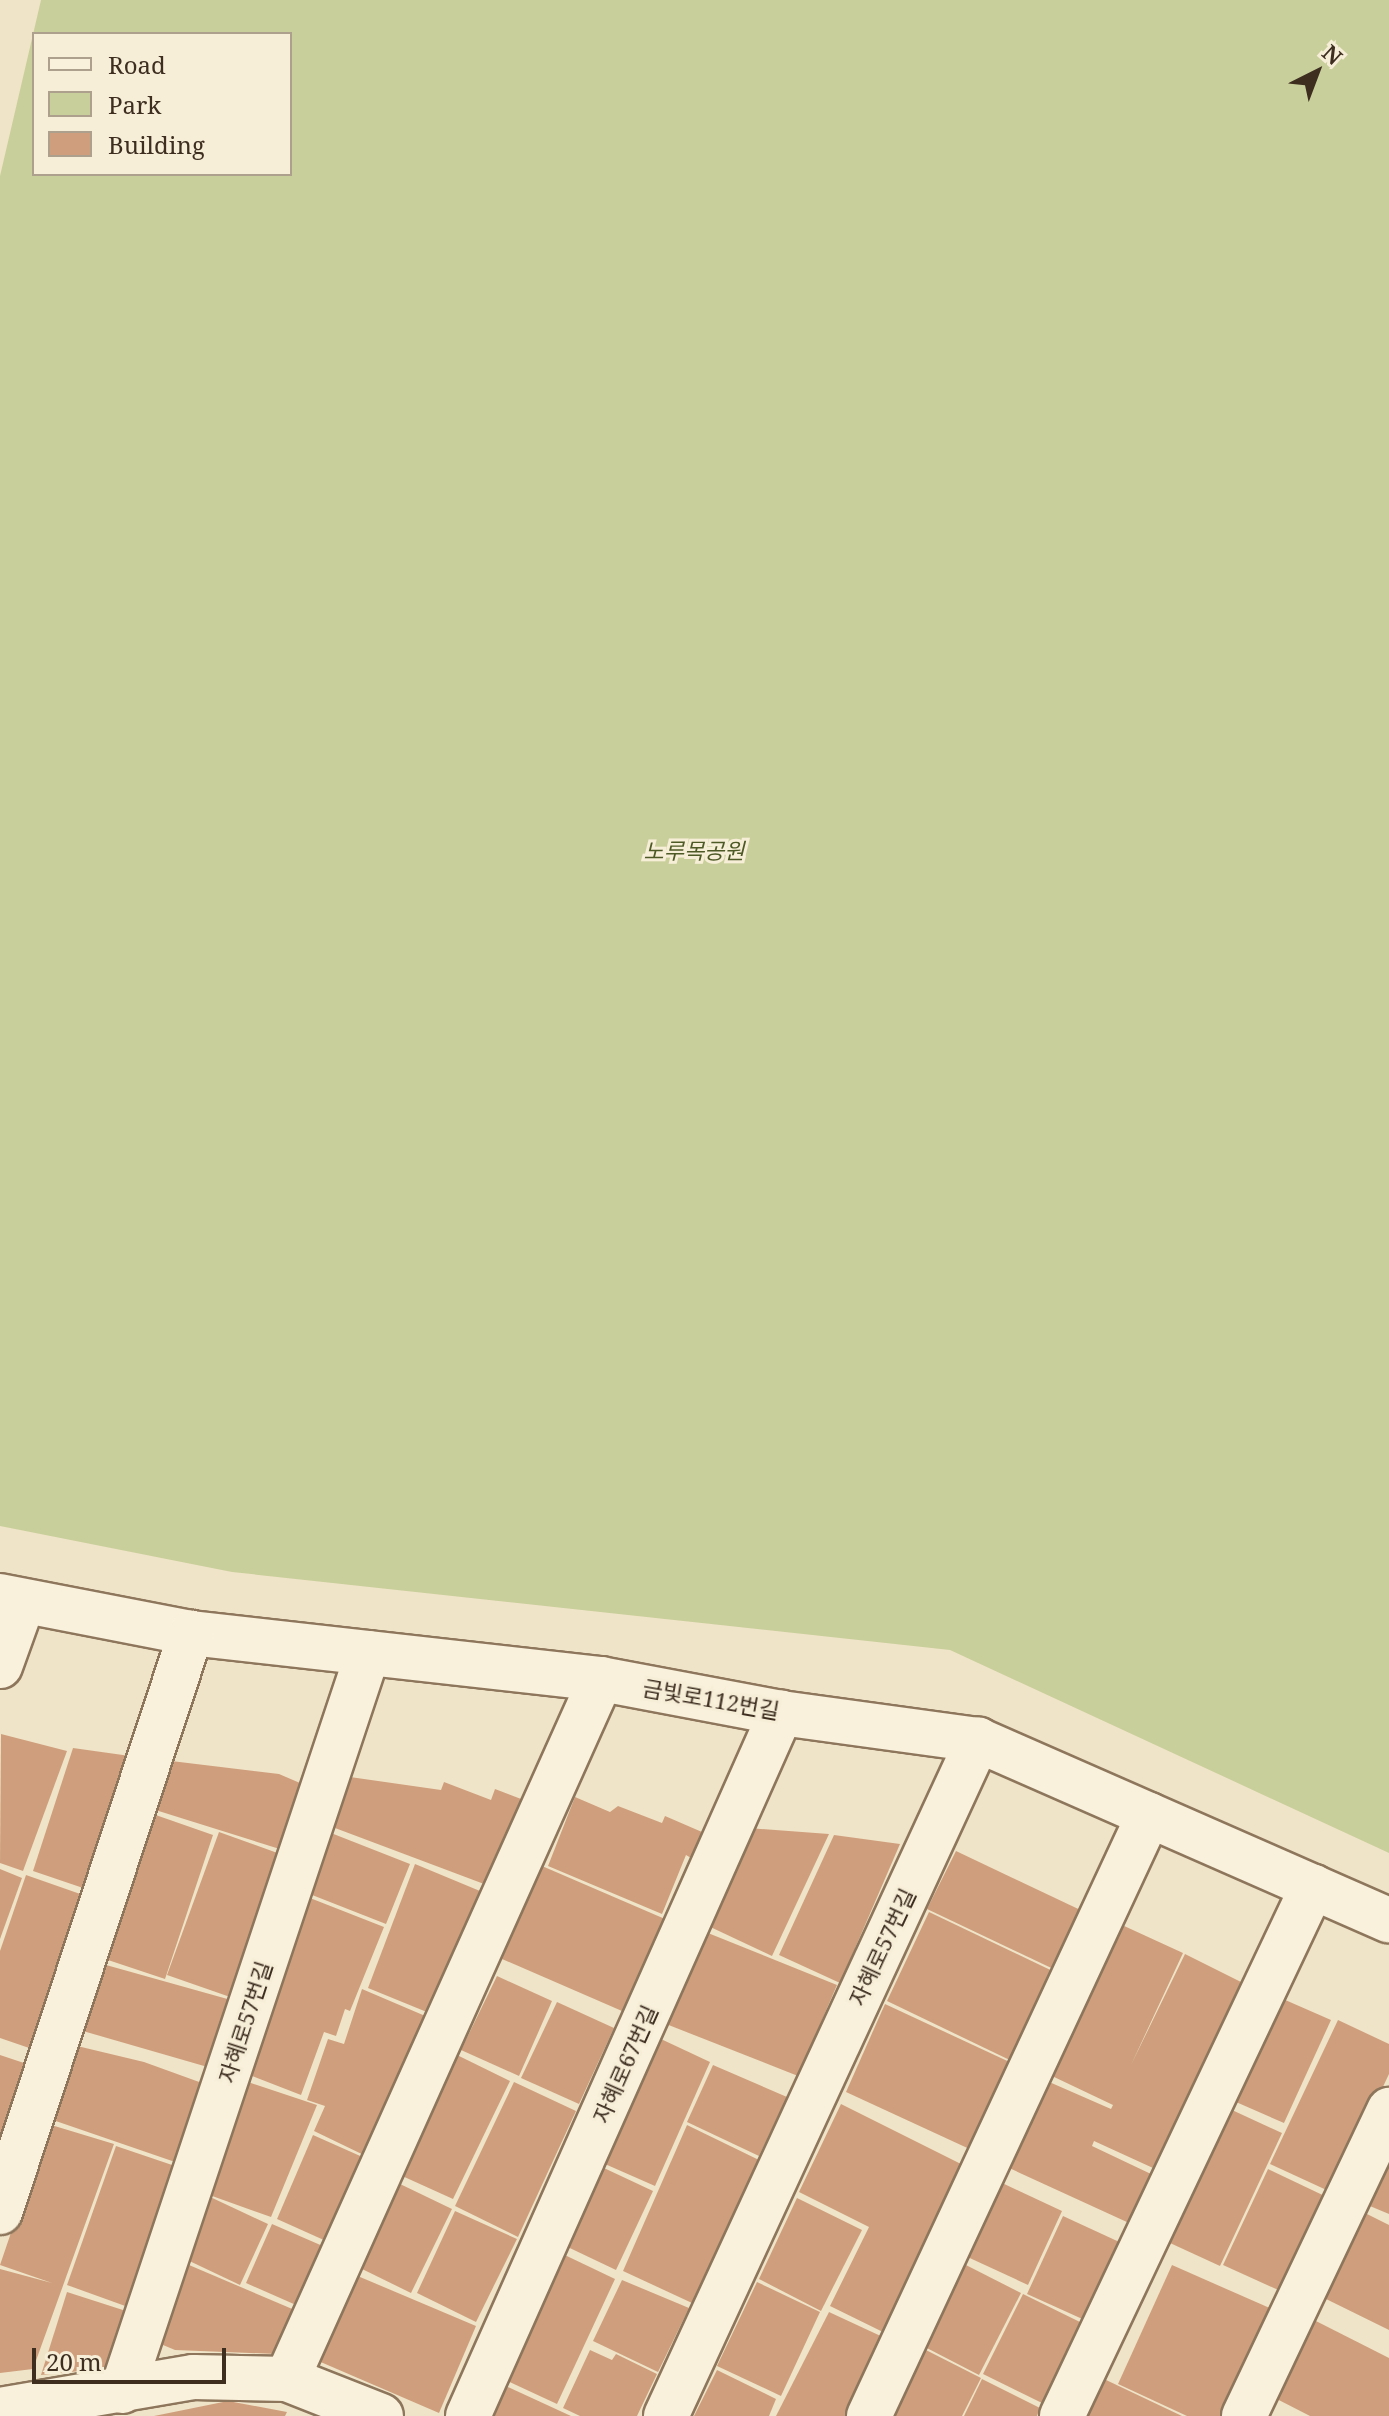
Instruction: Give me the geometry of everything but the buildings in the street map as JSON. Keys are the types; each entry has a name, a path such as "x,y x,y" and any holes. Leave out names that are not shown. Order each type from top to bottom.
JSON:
{"street":[{"name":"금빛로112번길","path":"11,1599 191,1633 601,1679 781,1713 978,1740 1389,1920"},
{"path":"0,1666 11,1599"},
{"path":"0,2212 191,1633"},
{"name":"자혜로57번길","path":"122,2391 368,1653"},
{"path":"287,2379 601,1679"},
{"name":"자혜로67번길","path":"468,2416 781,1713"},
{"name":"자혜로57번길","path":"666,2416 978,1740"},
{"path":"869,2416 1149,1815"},
{"path":"1062,2416 1313,1886"},
{"path":"1244,2416 1389,2110"},
{"path":"0,2410 193,2377 287,2379 381,2416"}],"green space":[{"name":"노루목공원","path":"41,0 1389,0 1389,1853 950,1650 232,1572 0,1526 0,176 32,39 32,176 292,176 292,32 34,32"}]}
